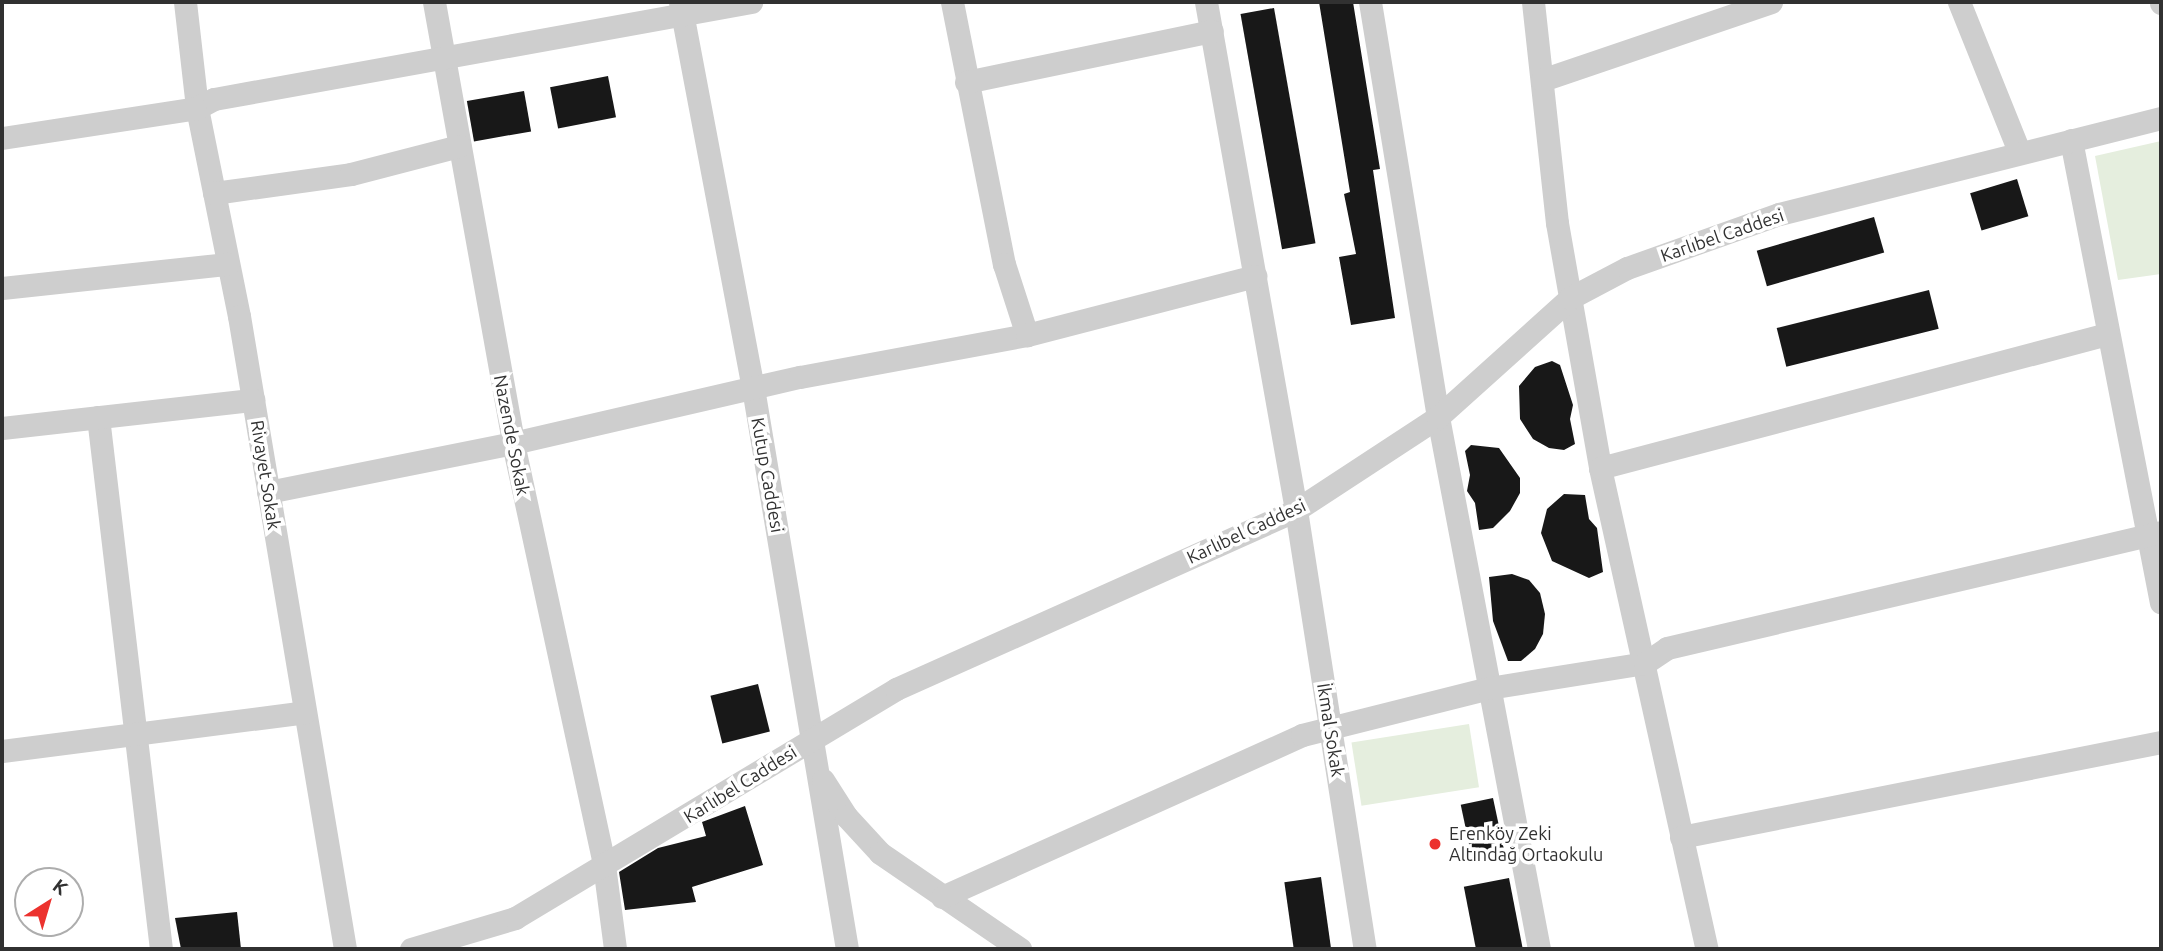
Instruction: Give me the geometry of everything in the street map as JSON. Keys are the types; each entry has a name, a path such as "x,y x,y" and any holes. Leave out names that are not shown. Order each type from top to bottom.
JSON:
{"street":[{"name":"Rivayet Sokak","path":"185,2 197,108 253,400 345,949"},
{"name":"Nazende Sokak","path":"434,2 513,443 604,865 615,949"},
{"path":"2,138 197,108 214,99 442,58 681,7 751,2"},
{"path":"952,2 1004,264 1027,335"},
{"name":"İkmal Sokak","path":"1206,2 1296,510 1366,949"},
{"path":"1370,2 1438,417 1539,949"},
{"path":"1533,2 1570,298 1601,468 1707,949"},
{"path":"1542,80 1771,2"},
{"path":"1959,2 2019,151"},
{"name":"Kutup Caddesi","path":"681,7 753,388 847,949"},
{"path":"966,82 1212,31"},
{"name":"Karlıbel Caddesi","path":"411,949 514,918 770,769 813,737 896,689 1296,510 1438,417 1570,298 1627,268 1779,214 2019,151 2161,118"},
{"path":"2071,140 2107,334 2155,534 2161,602"},
{"path":"214,193 351,174 459,146"},
{"path":"2,288 228,264"},
{"path":"268,492 513,443 753,388 1027,335 1255,276"},
{"path":"1601,468 2107,334"},
{"path":"2,428 253,400"},
{"path":"98,417 133,734 161,949"},
{"path":"942,897 1302,735 1489,688 1645,663 1667,648 2155,534"},
{"path":"2,751 305,712"},
{"path":"1681,837 2161,742"},
{"path":"818,772 846,816 880,853 1020,949"}],"green space":[{"path":"2161,141 2161,274 2118,280 2095,156"},
{"path":"1469,724 1479,787 1361,806 1351,743"}],"building":[{"path":"1319,2 1353,2 1380,169 1373,170 1395,318 1351,325 1339,257 1356,254 1344,194 1350,192"},
{"path":"1274,8 1316,243 1282,249 1241,14"},
{"path":"608,76 616,117 558,128 550,87"},
{"path":"524,91 531,131 474,141 467,101"},
{"path":"2017,179 2028,216 1982,231 1970,193"},
{"path":"1874,217 1884,253 1767,286 1757,251"},
{"path":"1929,290 1939,329 1786,367 1777,328"},
{"path":"1552,361 1560,365 1573,405 1570,419 1575,444 1564,450 1549,448 1533,439 1520,419 1519,386 1535,367"},
{"path":"1471,445 1499,448 1520,478 1520,493 1510,511 1493,528 1479,530 1475,503 1467,491 1470,475 1465,451"},
{"path":"1564,494 1585,495 1589,519 1597,528 1603,572 1589,578 1552,561 1541,533 1547,509"},
{"path":"1512,574 1529,580 1540,593 1545,614 1543,634 1535,649 1521,661 1508,661 1493,621 1489,577"},
{"path":"758,684 770,732 722,743 710,696"},
{"path":"1493,798 1504,851 1472,858 1461,805"},
{"path":"745,806 763,865 692,887 696,902 625,910 619,872 658,848 706,836 702,822"},
{"path":"1321,877 1331,949 1294,949 1284,882"},
{"path":"1509,878 1523,949 1476,949 1464,887"},
{"path":"237,912 241,949 181,949 175,918"}],"place":[{"name":"Erenköy Zeki Altındağ Ortaokulu","path":"1435,844"}]}
